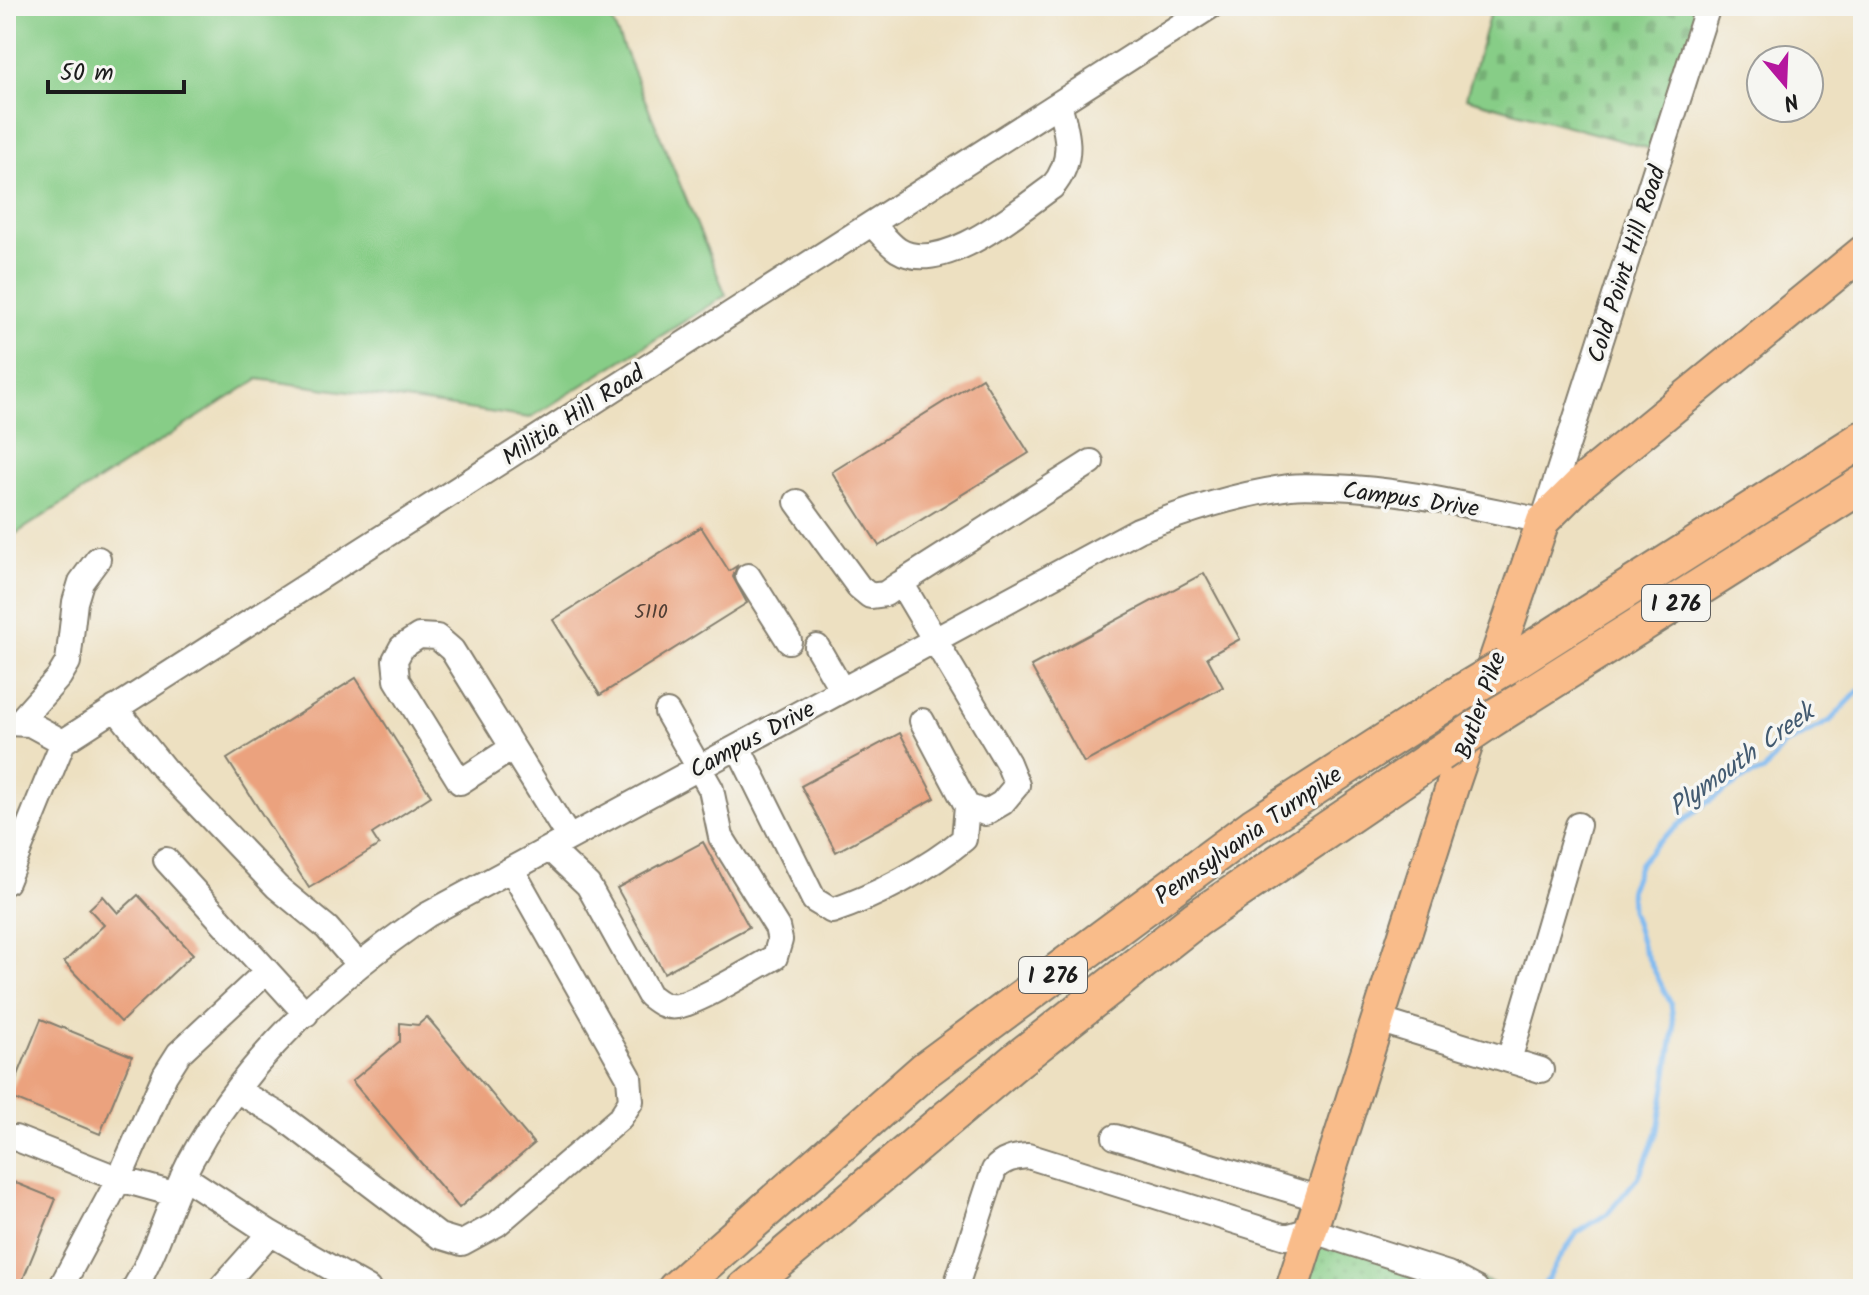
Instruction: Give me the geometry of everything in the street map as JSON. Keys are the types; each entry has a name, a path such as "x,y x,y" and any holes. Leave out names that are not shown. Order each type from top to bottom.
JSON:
{"highway":[{"name":"Pennsylvania Turnpike","path":"676,1289 925,1070 1254,826 1863,439"},
{"name":"Pennsylvania Turnpike","path":"745,1289 1018,1059 1196,919 1488,721 1863,484"}],"main road":[{"name":"Butler Pike","path":"1292,1289 1452,787 1543,521 1583,481 1863,252"}],"street":[{"name":"Militia Hill Road","path":"63,742 1211,6"},
{"name":"Cold Point Hill Road","path":"1543,521 1708,6"},
{"path":"872,224 898,250 913,255 943,255 974,242 1052,187 1061,176 1069,147 1059,104"},
{"path":"797,502 859,587 870,596 885,594 1091,462"},
{"name":"Campus Drive","path":"134,1289 145,1270 178,1185 236,1090 264,1056 359,965 427,915 1138,530 1228,498 1293,486 1370,488 1543,521"},
{"path":"12,723 59,677 68,662 75,602 81,582 98,559"},
{"path":"748,576 789,641"},
{"path":"901,583 1008,763 1017,785 1002,803 985,813 967,806"},
{"path":"512,748 460,782 397,680 395,660 402,647 419,636 437,637 452,650 512,748 560,843 588,885 649,995 661,1005 676,1006 694,1000 775,957 780,940 777,927 721,837 711,789 667,712"},
{"path":"817,647 842,690"},
{"path":"115,708 175,780 277,887 327,928 359,965"},
{"path":"738,747 814,900 832,911 851,905 943,857 964,839 967,806 922,721"},
{"path":"6,882 63,742 30,724 12,723"},
{"path":"1509,1060 1578,825"},
{"path":"166,860 306,1014"},
{"path":"236,1090 281,1116 439,1236 462,1243 497,1224 620,1118 631,1101 629,1077 512,870"},
{"path":"60,1289 119,1179 165,1075 179,1053 267,971"},
{"path":"1378,1020 1541,1070"},
{"path":"1115,1137 1320,1199"},
{"path":"15,1138 119,1179 178,1185 368,1289"},
{"path":"955,1289 994,1170 1000,1163 1028,1156 1286,1237 1310,1230 1448,1274 1476,1289"},
{"path":"220,1289 270,1233"}],"green space":[{"path":"6,6 606,6 726,295 530,418 258,379 6,540"},
{"path":"1492,6 1709,6 1662,152 1466,98"},
{"path":"1310,1230 1514,1289 1292,1289"}],"building":[{"path":"982,378 1029,453 879,546 832,472"},
{"path":"701,527 729,571 737,566 733,577 747,603 600,695 553,620"},
{"path":"1204,573 1240,639 1207,657 1223,687 1084,763 1031,666"},
{"path":"356,678 431,796 372,834 379,845 309,888 227,759"},
{"path":"900,733 935,798 836,852 801,786"},
{"path":"703,842 749,927 664,973 617,888"},
{"path":"138,895 193,954 121,1022 64,962 104,925 89,909 103,896 118,913"},
{"path":"427,1017 534,1144 459,1208 352,1081 400,1041 400,1023 418,1025"},
{"path":"41,1019 132,1056 100,1134 9,1097"},
{"path":"6,1179 56,1199 19,1289 6,1289"}],"waterway":[{"name":"Plymouth Creek","path":"1542,1289 1577,1233 1608,1213 1639,1176 1658,1130 1674,1029 1671,1004 1643,948 1631,910 1630,889 1640,863 1656,844 1699,808 1743,779 1764,771 1783,746 1830,721 1863,686"}]}
